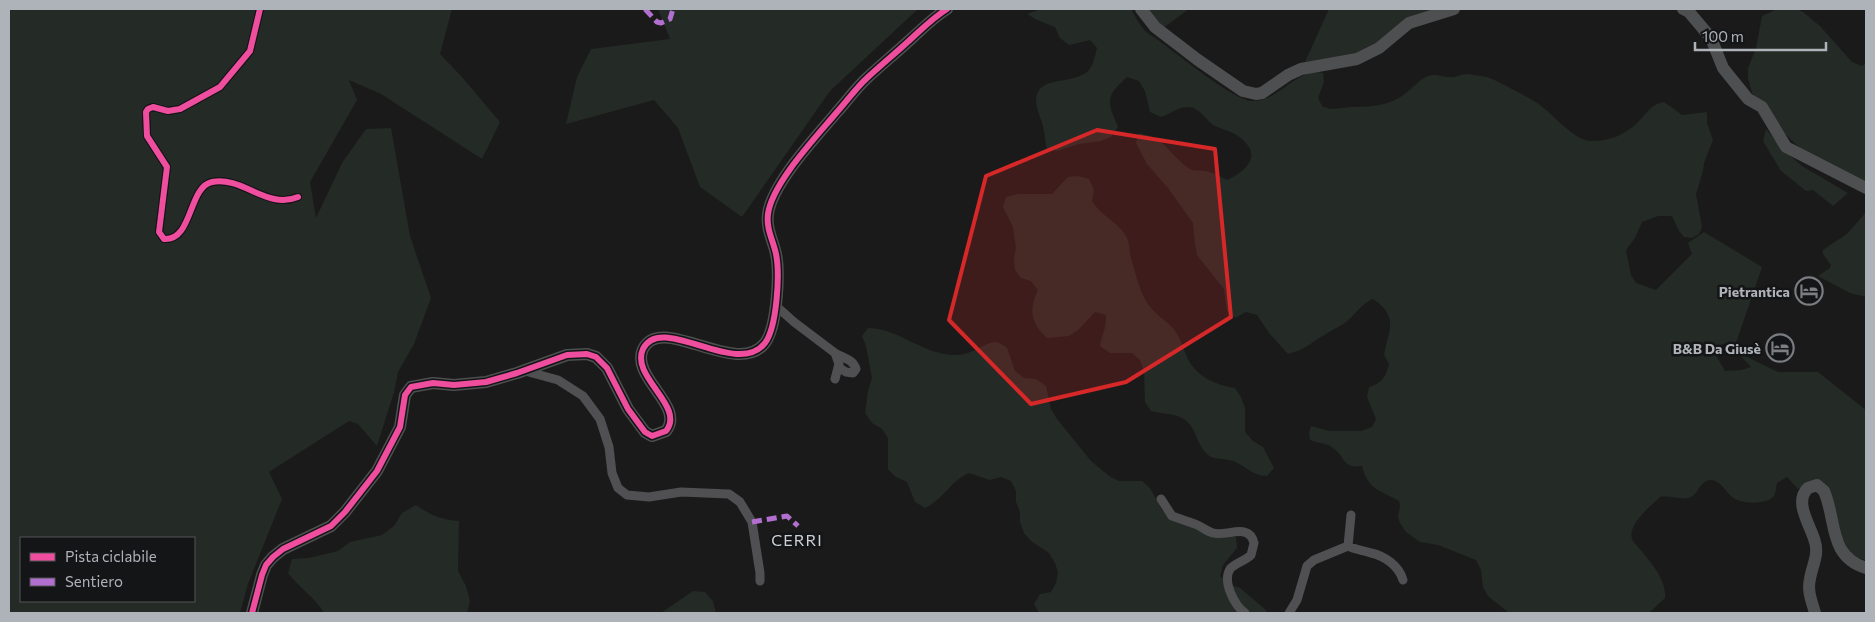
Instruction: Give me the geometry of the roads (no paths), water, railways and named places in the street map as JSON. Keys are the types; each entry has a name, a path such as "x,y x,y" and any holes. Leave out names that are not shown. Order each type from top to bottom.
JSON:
{"street":[{"path":"260,9 250,51 220,87 180,109 168,111 153,107 146,112 147,136 167,167 159,232 164,239 175,236 187,220 196,198 204,187 212,182 236,184 271,199 283,201 298,197"},
{"path":"252,613 266,565 283,549 331,526 345,512 377,470 400,427 407,391 411,388 426,384 454,385 486,382 567,355 582,354 596,357 607,368 628,409 645,432 652,436 666,431 669,428 670,415 647,376 643,366 643,349 654,338 662,337 692,343 725,353 737,354 749,352 763,345 768,337 776,305 779,274 768,224 770,203 774,194 804,151 866,79 946,9"},
{"path":"1141,9 1155,26 1198,60 1243,91 1256,94 1262,93 1288,75 1301,69 1358,59 1379,48 1409,23 1454,9"},
{"path":"1682,9 1689,12 1711,38 1723,68 1748,99 1762,107 1786,147 1866,188"},
{"path":"776,305 794,322 835,353 850,360 856,369 853,373 846,372 838,367"},
{"path":"835,353 839,364 835,379"},
{"path":"525,370 558,380 583,396 600,419 609,447 612,473 618,488 627,495 648,497 690,492 729,494 736,498 744,506 752,522 760,582"},
{"path":"1815,613 1810,595 1809,580 1817,552 1803,506 1803,496 1808,488 1817,485 1824,491 1841,549 1848,560 1866,568"},
{"path":"1161,499 1172,516 1197,524 1210,532 1216,534 1240,530 1251,536 1254,543 1251,555 1232,567 1228,578 1235,603 1245,613"},
{"path":"1348,546 1350,515"},
{"path":"1290,613 1297,600 1307,566 1314,560 1348,546 1373,553 1385,560 1400,571 1403,580"}],"place":[{"name":"Pietrantica","path":"1809,291"},
{"name":"B&B Da Giusè","path":"1780,348"}],"district":[{"name":"CERRI","path":"797,539"}]}
